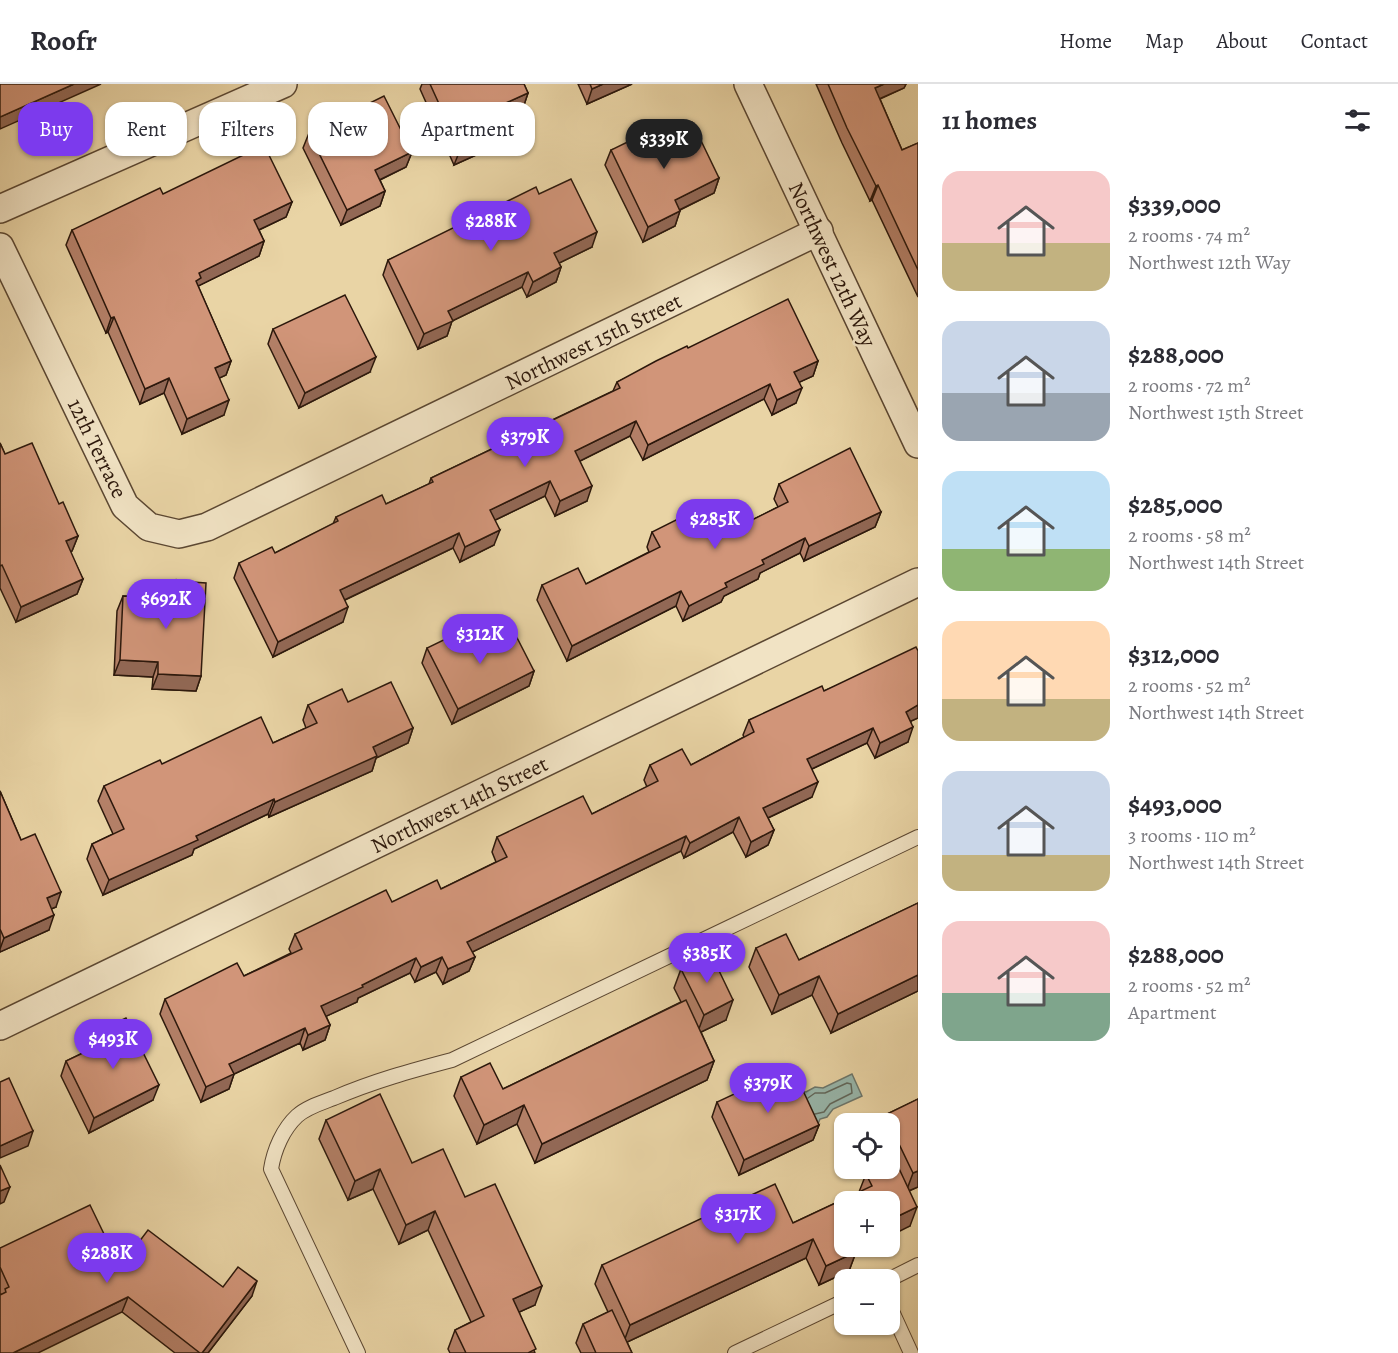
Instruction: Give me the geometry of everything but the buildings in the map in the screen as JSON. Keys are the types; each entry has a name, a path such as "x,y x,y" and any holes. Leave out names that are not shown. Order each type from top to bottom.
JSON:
{"street":[{"path":"0,209 283,84"},
{"name":"Northwest 12th Way","path":"748,84 918,444"},
{"name":"Northwest 15th Street","path":"302,482 819,231"},
{"name":"12th Terrace","path":"0,247 125,506 148,527 179,534 207,527 302,482"},
{"name":"Northwest 14th Street","path":"0,1026 918,582"}],"lane":[{"path":"358,1353 271,1169 273,1155 287,1128 297,1116 313,1106 374,1081 452,1060 918,837"},
{"path":"900,1274 918,1265"},
{"path":"735,1353 834,1306"},
{"path":"900,1329 911,1353"}],"water":[{"path":"852,1074 862,1096 833,1109 827,1117 820,1119 818,1124 801,1091 806,1092 815,1087 823,1088"}]}
